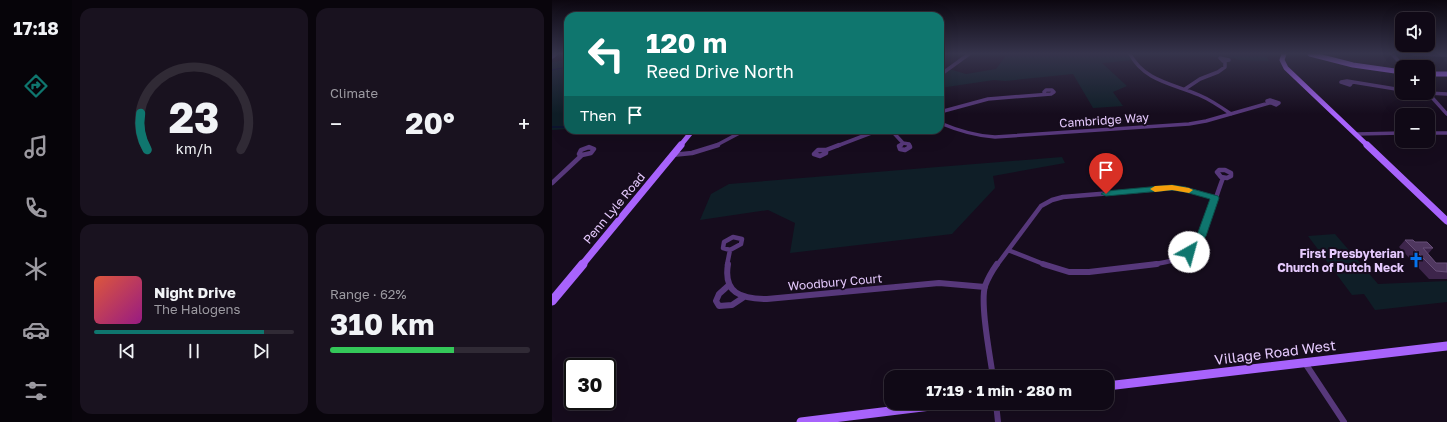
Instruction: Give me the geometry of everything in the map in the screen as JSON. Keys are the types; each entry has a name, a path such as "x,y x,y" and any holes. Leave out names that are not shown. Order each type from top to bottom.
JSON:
{"street":[{"path":"1148,74 1205,98 1231,114"},
{"path":"1185,90 1200,79 1214,74"},
{"path":"1292,74 1447,221"},
{"path":"1352,82 1395,89"},
{"path":"1435,93 1447,94"},
{"path":"944,111 988,99 1045,94"},
{"path":"1434,100 1447,114"},
{"name":"Cambridge Way","path":"944,125 954,130 969,134 1000,137 1189,124 1206,121 1269,104"},
{"path":"1356,134 1395,133"},
{"path":"1435,133 1447,133"},
{"name":"Penn Lyle Road","path":"552,301 690,134"},
{"path":"672,155 691,154 705,150 718,145 738,134"},
{"path":"826,150 867,134"},
{"path":"895,134 903,143"},
{"path":"552,183 582,155"},
{"path":"1008,250 1051,267 1069,272 1089,272 1165,263 1189,252 1199,241 1223,178"},
{"path":"992,370 984,305 985,287 992,270 1042,206 1058,198 1172,188 1185,189 1215,198"},
{"path":"730,250 726,275 729,286 737,294 744,297"},
{"name":"Woodbury Court","path":"744,297 767,299 939,283 985,287"},
{"path":"729,286 716,298 719,306 732,305 744,297"},
{"name":"Village Road West","path":"1114,385 1447,346"},
{"path":"1305,363 1344,422"},
{"path":"801,422 898,410"},
{"path":"997,410 998,422"}],"shaded area":[{"path":"552,74 564,74 564,129 552,130"},
{"path":"944,74 1114,74 1127,86 1113,92 1123,106 1093,108 1073,74 1005,81 994,80 944,87"},
{"path":"1062,157 1065,163 993,176 995,188 952,234 790,253 795,223 768,210 700,220 711,194 729,184"},
{"path":"1335,234 1378,284 1447,281 1447,302 1375,310 1364,294 1352,295 1308,236"}],"building":[{"path":"1405,240 1427,242 1433,248 1423,248 1436,263 1447,263 1447,272 1436,271"}],"waterway":[{"path":"552,127 564,127"}],"slow traffic":[{"path":"1155,189 1179,188 1189,190"}],"place":[{"name":"First Presbyterian Church of Dutch Neck","path":"1416,260"}],"route":[{"path":"1106,194 1179,188 1215,198 1199,241 1189,252"}]}
